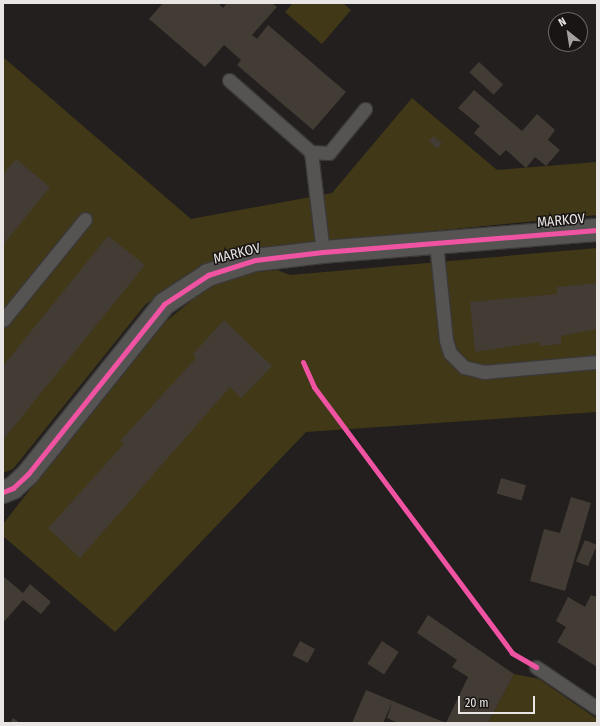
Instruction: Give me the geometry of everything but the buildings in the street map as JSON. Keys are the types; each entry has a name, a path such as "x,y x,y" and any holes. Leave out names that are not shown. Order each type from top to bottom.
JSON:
{"street":[{"name":"MARKOV","path":"3,492 13,488 28,474 164,304 208,275 236,264 323,252 597,230"}],"lane":[{"path":"229,80 311,152 329,153 365,109"},
{"path":"311,152 323,252"},
{"path":"3,320 85,219"},
{"path":"436,243 446,340 450,353 464,367 484,372 597,362"},
{"path":"536,667 597,708"}],"shaded area":[{"path":"293,3 343,3 351,10 322,44 285,12"},
{"path":"3,57 191,219 332,193 412,98 497,170 597,162 597,215 239,250 187,274 145,305 13,469 3,473"},
{"path":"597,248 597,412 306,432 115,632 4,537 3,524 154,331 207,288 248,273 277,270 290,275"},
{"path":"514,674 539,679 597,719 597,723 488,723"}],"cycle path":[{"path":"3,492 13,488 28,474 164,304 208,275 255,260 323,252 597,230"},
{"path":"303,362 314,387 512,653 536,667"}]}
